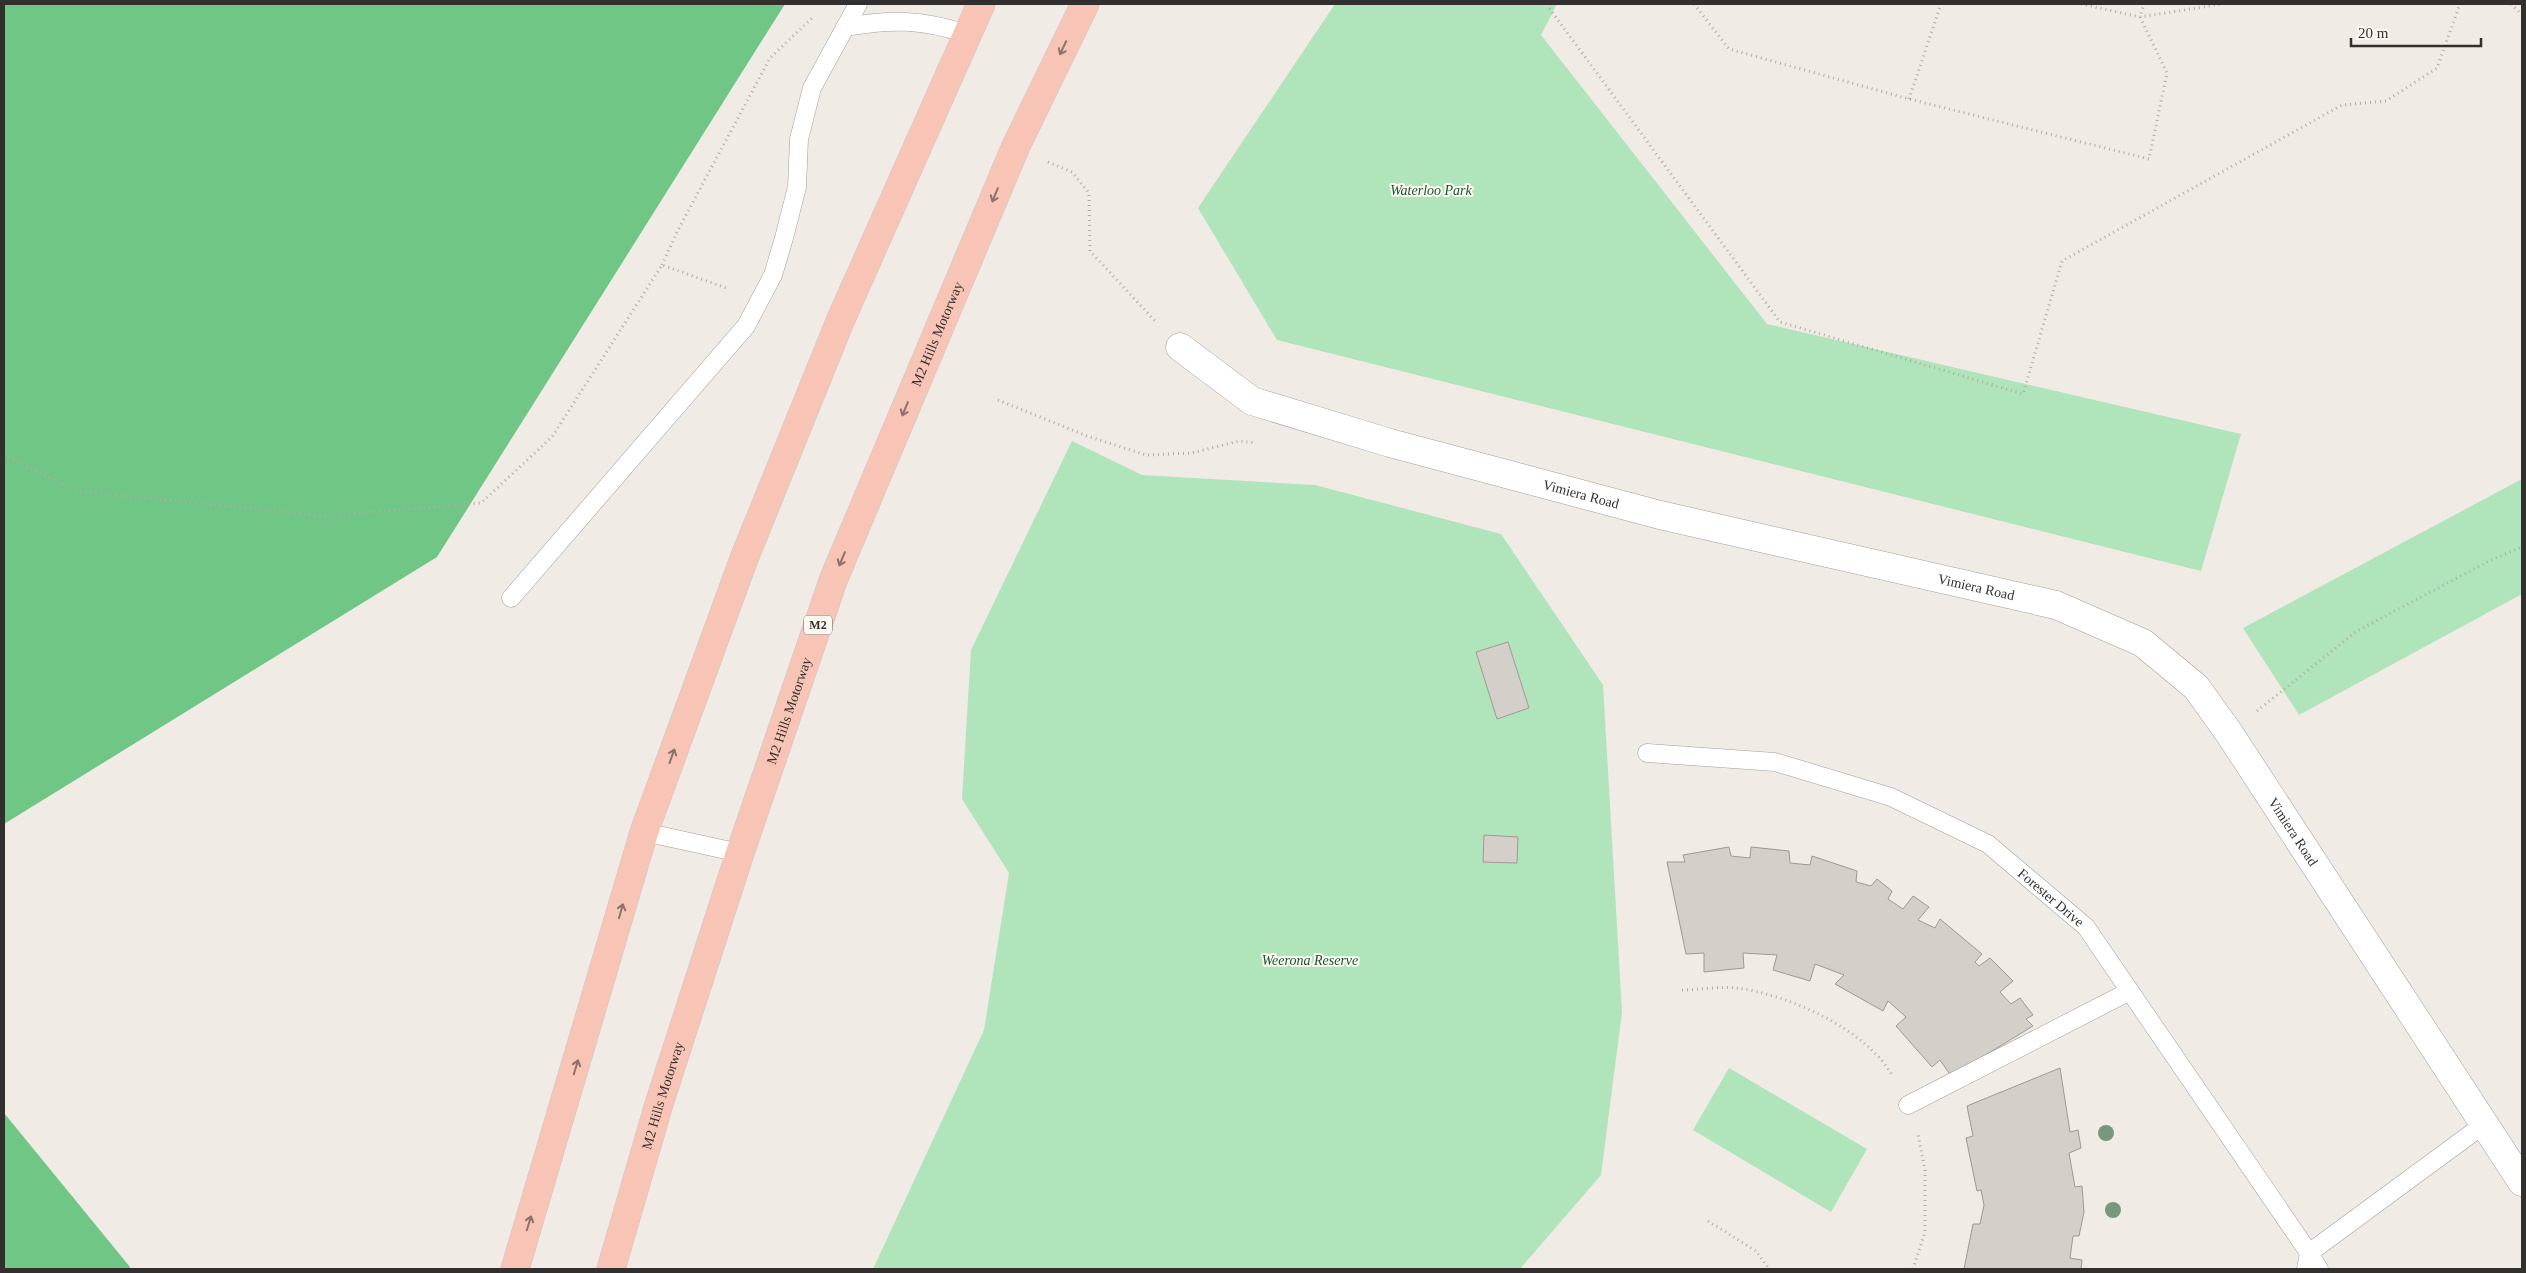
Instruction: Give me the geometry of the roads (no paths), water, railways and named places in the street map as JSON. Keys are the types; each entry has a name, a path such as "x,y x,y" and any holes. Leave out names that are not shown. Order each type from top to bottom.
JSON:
{"highway":[{"path":"515,1269 644,832 745,556 840,320 981,4"},
{"name":"M2 Hills Motorway","path":"611,1269 660,1104 740,853 834,578 1016,146 1084,4"}],"street":[{"name":"Vimiera Road","path":"1180,347 1252,401 1390,443 1660,515 2056,605 2143,643 2196,687 2229,733 2483,1125 2522,1182"}],"lane":[{"path":"512,598 746,326 773,275 784,238 797,186 799,139 812,88 858,4"},
{"path":"845,27 887,20 939,24 967,34"},
{"name":"Forester Drive","path":"1647,753 1775,762 1891,797 1988,844 2086,927 2307,1261 2319,1269"},
{"path":"644,832 740,853"},
{"path":"1908,1105 2130,992"},
{"path":"2307,1261 2483,1125"}],"park label":[{"name":"Waterloo Park","path":"1431,190"},
{"name":"Weerona Reserve","path":"1310,960"}]}
